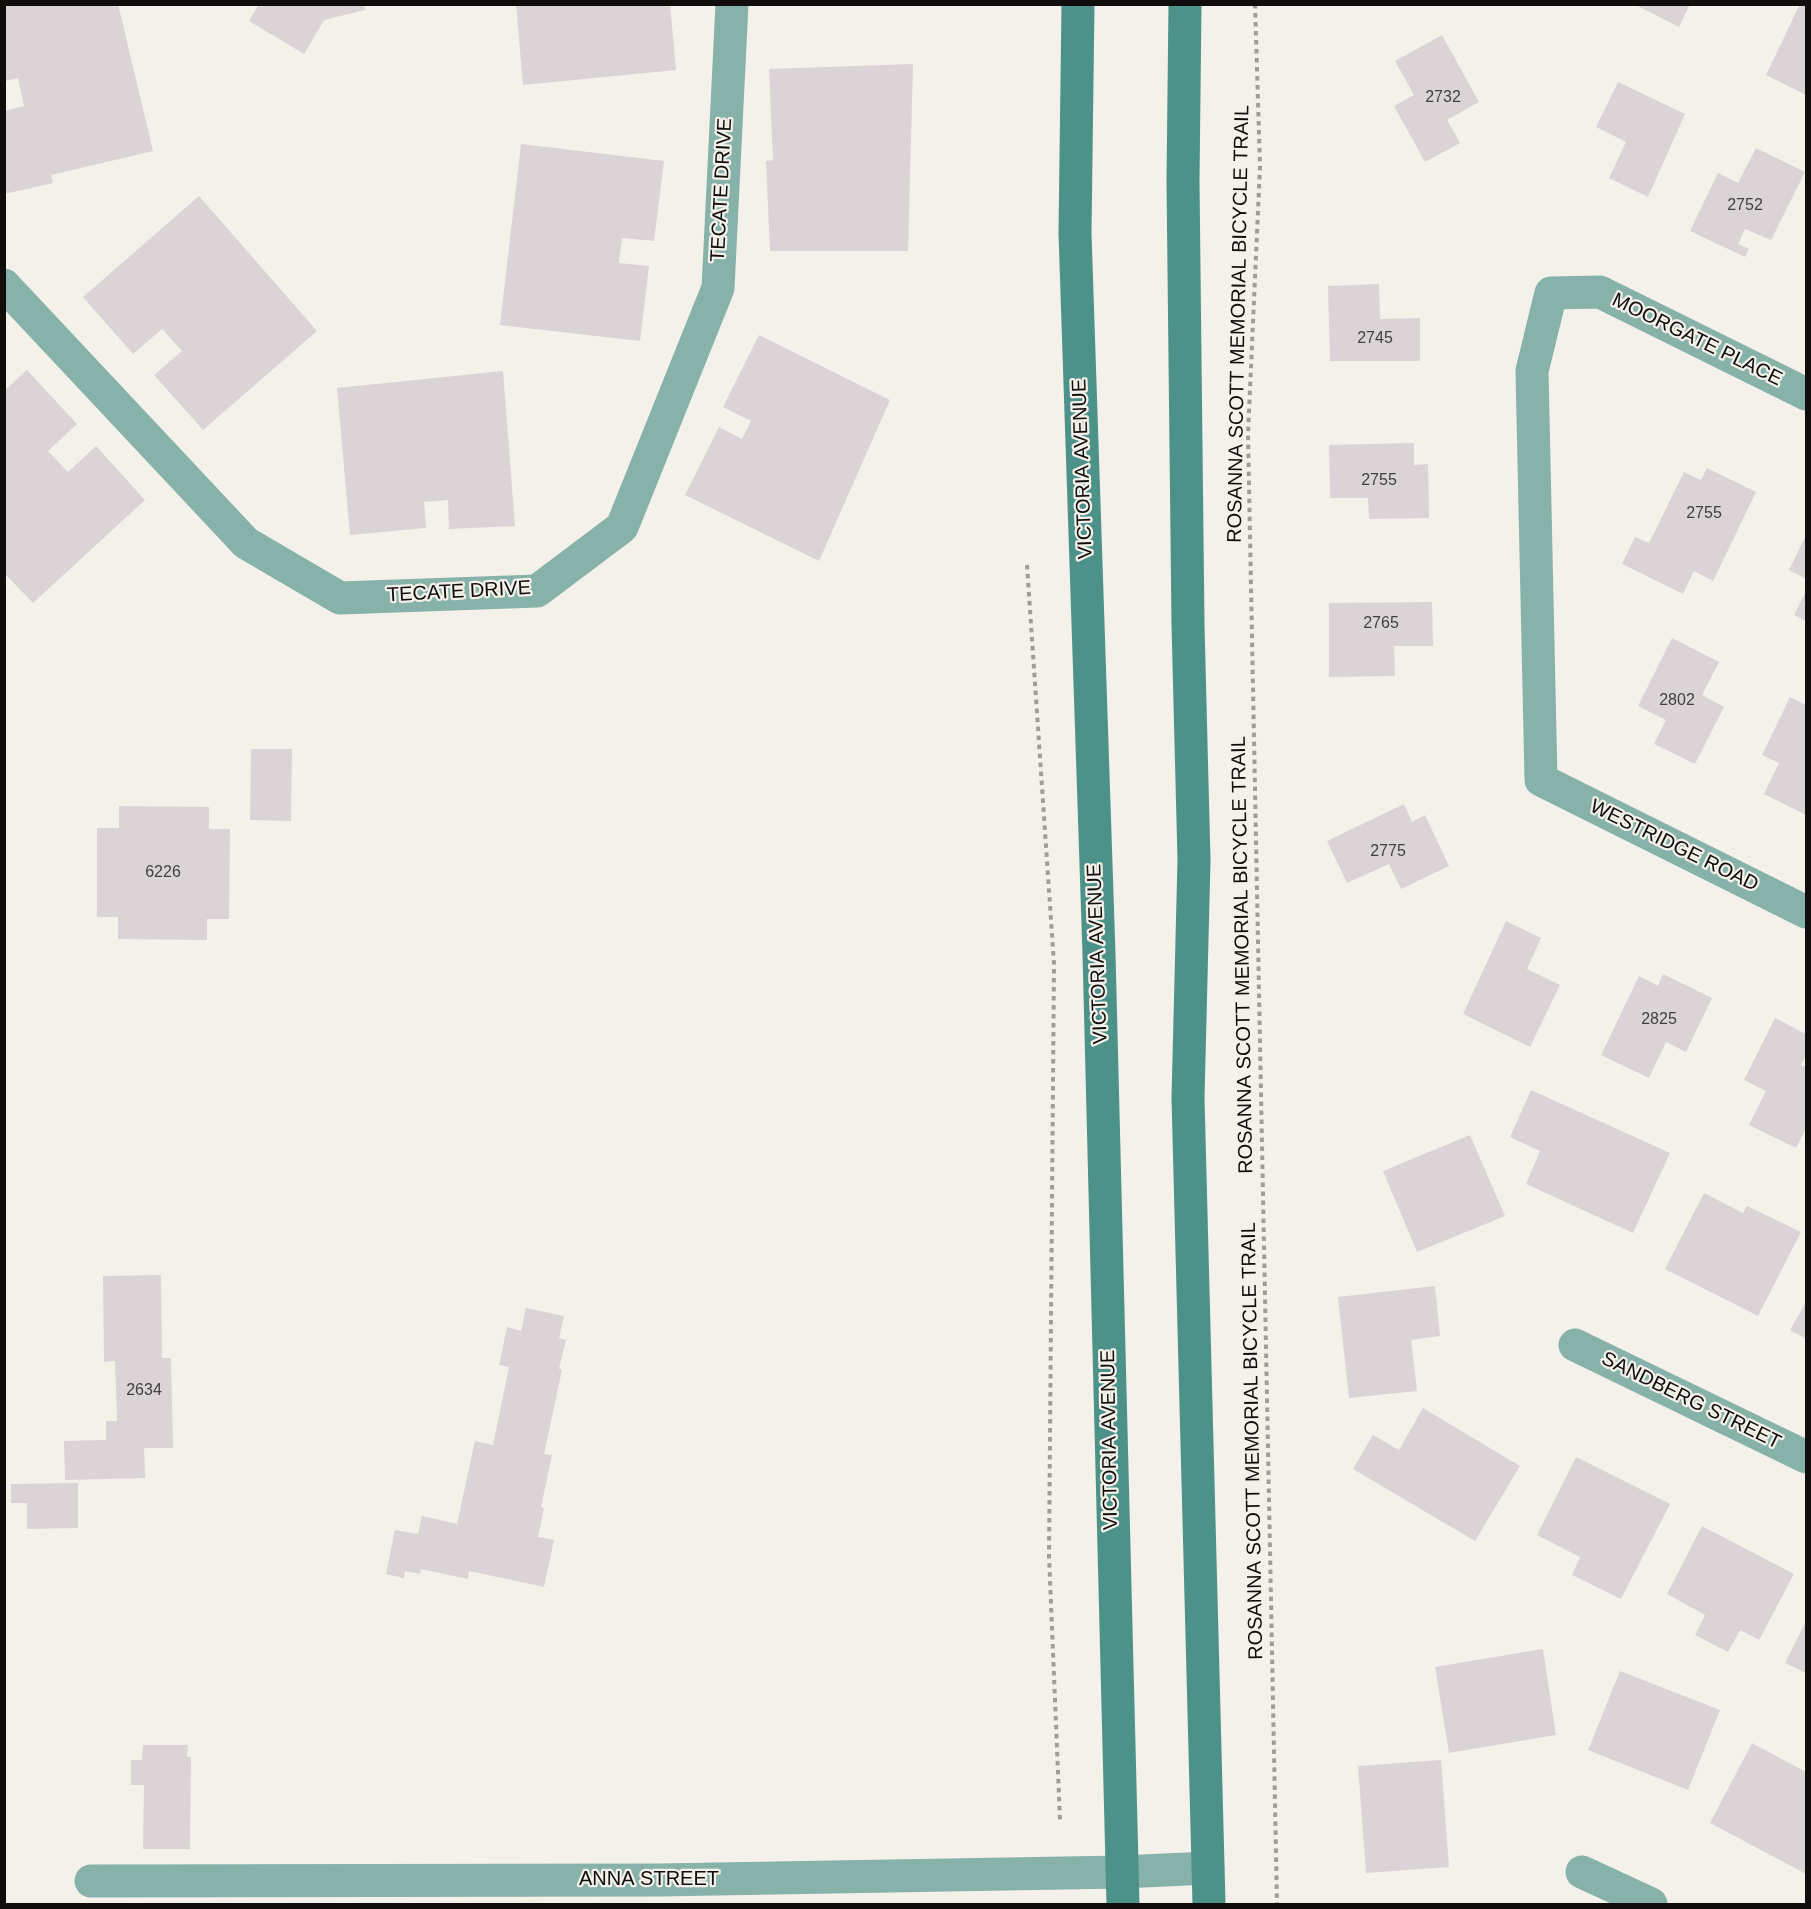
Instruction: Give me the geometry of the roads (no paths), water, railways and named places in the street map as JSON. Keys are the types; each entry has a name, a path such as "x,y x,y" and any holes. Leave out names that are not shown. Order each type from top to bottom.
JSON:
{"main road":[{"name":"VICTORIA AVENUE","path":"1078,4 1075,233 1099,954 1123,1905"},
{"path":"1185,4 1183,181 1188,625 1194,860 1188,1098 1209,1905"}],"street":[{"name":"TECATE DRIVE","path":"4,285 246,543 340,598 537,591 622,526 718,288 732,4"},
{"name":"MOORGATE PLACE","path":"1541,780 1532,371 1551,293 1600,292 1806,394"},
{"name":"WESTRIDGE ROAD","path":"1541,780 1806,912"},
{"name":"SANDBERG STREET","path":"1575,1345 1806,1457"},
{"name":"ANNA STREET","path":"91,1881 647,1880 1122,1872 1208,1868"},
{"path":"1582,1872 1651,1905"}]}
